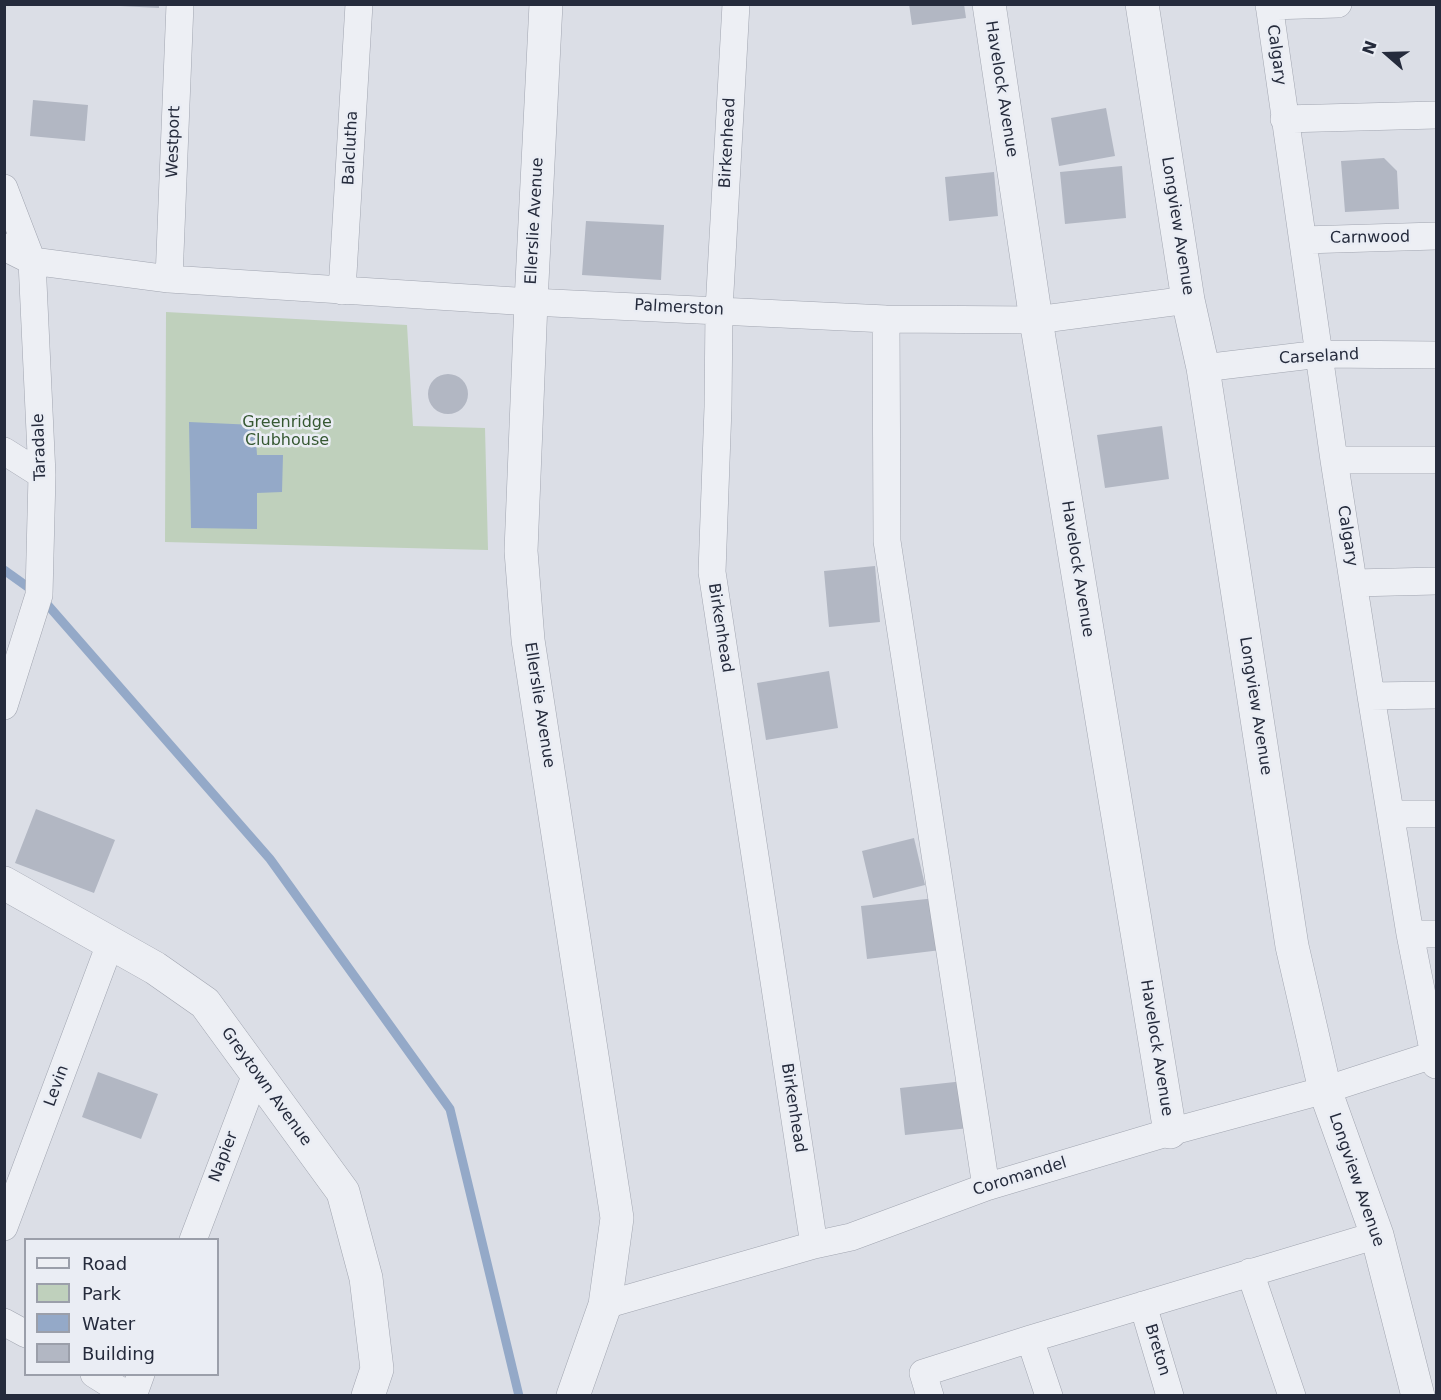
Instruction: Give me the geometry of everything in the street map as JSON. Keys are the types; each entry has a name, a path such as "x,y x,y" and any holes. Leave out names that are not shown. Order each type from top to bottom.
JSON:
{"street":[{"name":"Westport","path":"169,279 180,4"},
{"name":"Balclutha","path":"342,291 359,4"},
{"name":"Ellerslie Avenue","path":"546,4 521,551 528,640 617,1218 605,1305 573,1395"},
{"name":"Birkenhead","path":"736,4 719,310 712,572 814,1245"},
{"name":"Havelock Avenue","path":"988,4 1036,320 1170,1132"},
{"name":"Longview Avenue","path":"1142,4 1188,300 1203,368 1292,946 1325,1090 1377,1235 1418,1395"},
{"path":"1269,5 1338,4"},
{"name":"Calgary","path":"1269,5 1334,460 1371,696 1392,814 1423,934 1435,1058"},
{"path":"1284,119 1437,115"},
{"name":"Taradale","path":"4,188 32,261 42,475 39,595 4,706"},
{"name":"Carnwood","path":"1302,240 1437,236"},
{"name":"Palmerston","path":"4,248 32,261 169,279 531,302 886,319 1036,320 1188,300"},
{"path":"886,319 887,541 986,1187"},
{"name":"Carseland","path":"1203,368 1320,354 1437,355"},
{"path":"4,451 42,475"},
{"path":"1334,460 1437,460"},
{"path":"1354,583 1437,581"},
{"path":"1371,696 1437,695"},
{"path":"1392,814 1437,814"},
{"name":"Greytown Avenue","path":"4,883 155,968 205,1003 343,1192 366,1278 377,1369 368,1395"},
{"name":"Levin","path":"4,1227 110,944"},
{"name":"Coromandel","path":"605,1305 814,1245 851,1237 986,1187 1170,1132 1435,1058"},
{"name":"Napier","path":"193,1238 256,1074"},
{"path":"927,1384 1030,1339 1377,1235"},
{"path":"1250,1272 1292,1395"},
{"name":"Breton","path":"1143,1305 1170,1395"},
{"path":"4,1322 24,1333"},
{"path":"1030,1339 1049,1395"},
{"path":"98,1376 131,1395 140,1376"}],"green space":[{"name":"Greenridge Clubhouse","path":"166,312 407,325 413,426 485,428 488,550 165,542"}],"water":[{"path":"189,422 255,425 257,455 283,455 282,492 257,493 257,529 191,528"}],"building":[{"path":"120,4 159,4 159,8 120,6"},
{"path":"909,4 964,4 966,18 912,25"},
{"path":"33,100 88,105 85,141 30,136"},
{"path":"1106,108 1115,156 1059,166 1051,118"},
{"path":"1384,158 1397,171 1399,209 1345,212 1341,161"},
{"path":"1122,166 1126,218 1065,224 1060,172"},
{"path":"994,172 998,216 949,221 945,177"},
{"path":"586,221 664,225 661,280 582,275"},
{"path":"448,374 456,375 462,380 467,386 467,402 462,408 456,413 448,414 440,413 434,408 429,402 428,394 429,386 434,380 440,375"},
{"path":"1162,426 1169,479 1105,488 1097,435"},
{"path":"875,566 880,622 829,627 824,571"},
{"path":"829,671 838,728 766,740 757,683"},
{"path":"36,809 115,840 94,893 15,863"},
{"path":"914,838 925,885 873,898 862,851"},
{"path":"936,898 941,950 867,959 861,906"},
{"path":"98,1072 158,1094 141,1139 82,1117"},
{"path":"964,1081 969,1128 905,1135 900,1088"}],"waterway":[{"path":"4,570 39,595 270,859 450,1109 519,1396"}]}
